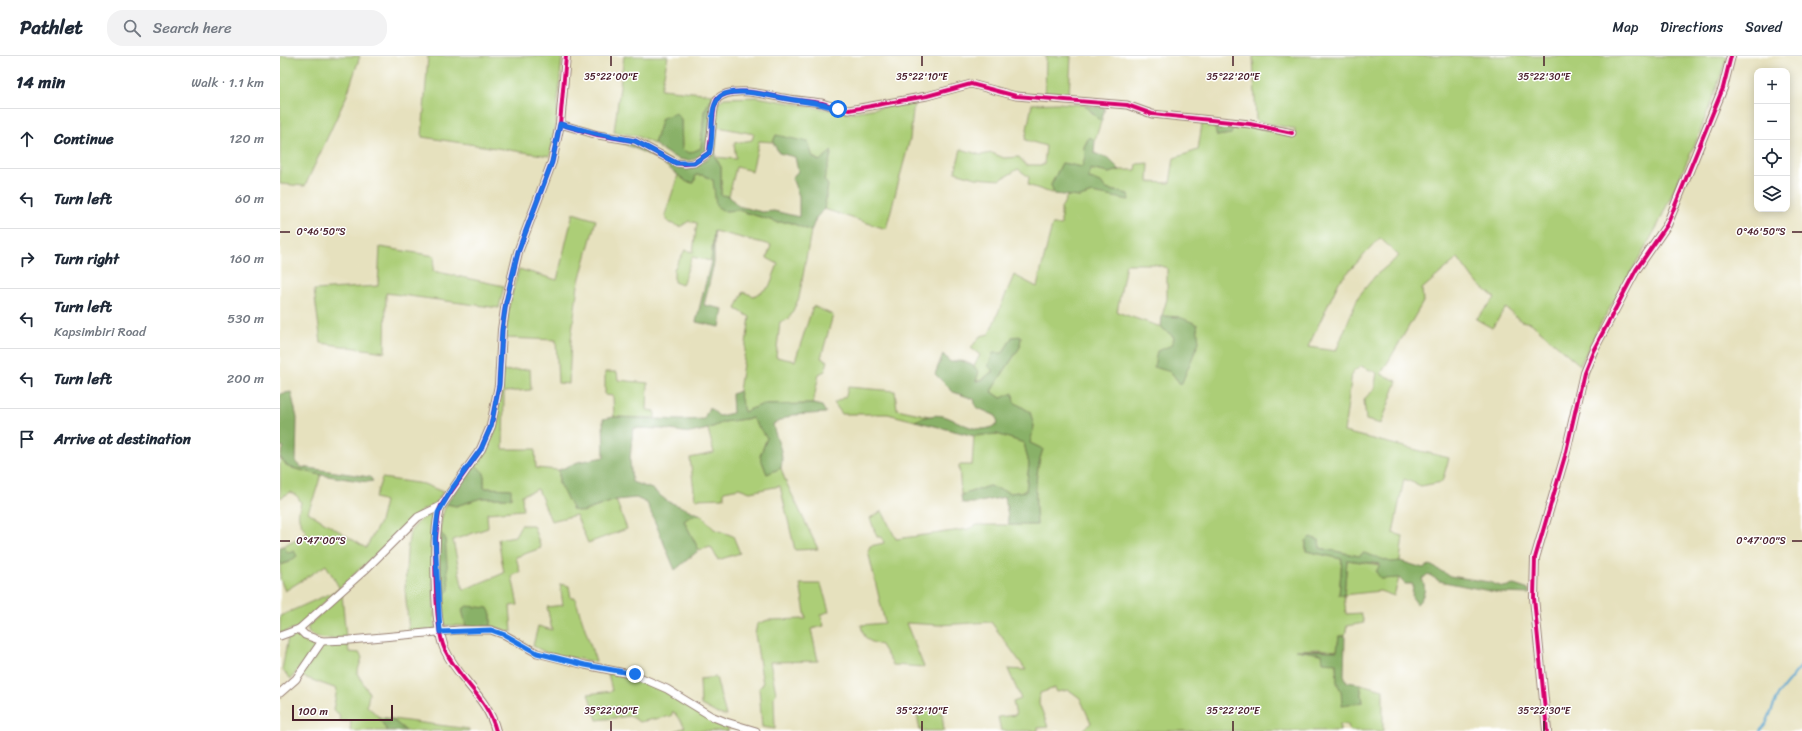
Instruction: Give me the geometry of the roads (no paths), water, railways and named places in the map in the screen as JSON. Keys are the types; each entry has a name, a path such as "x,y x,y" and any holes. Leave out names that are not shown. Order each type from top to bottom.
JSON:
{"street":[{"path":"496,731 492,716 485,704 445,650 440,632 435,538 438,513 441,506 481,449 491,426 499,385 502,330 506,302 518,252 552,162 560,124 566,56"},
{"path":"1547,731 1534,598 1535,558 1565,456 1584,373 1593,351 1629,284 1651,246 1667,225 1723,88 1730,56"},
{"path":"560,124 598,134 635,141 674,162 685,164 694,163 709,153 714,108 717,99 727,94 747,92 763,94 824,104 838,109 849,110 928,96 972,84 1016,96 1127,105 1152,114 1250,124 1292,133"},
{"path":"280,636 299,629 366,570 418,517 441,506"},
{"path":"299,629 305,635 322,641 440,632 491,630 505,635 537,653 585,665 635,674 667,689 712,716 756,731"},
{"path":"280,693 296,679 322,641"}],"waterway":[{"path":"1760,731 1766,724 1779,693 1802,665"}]}
